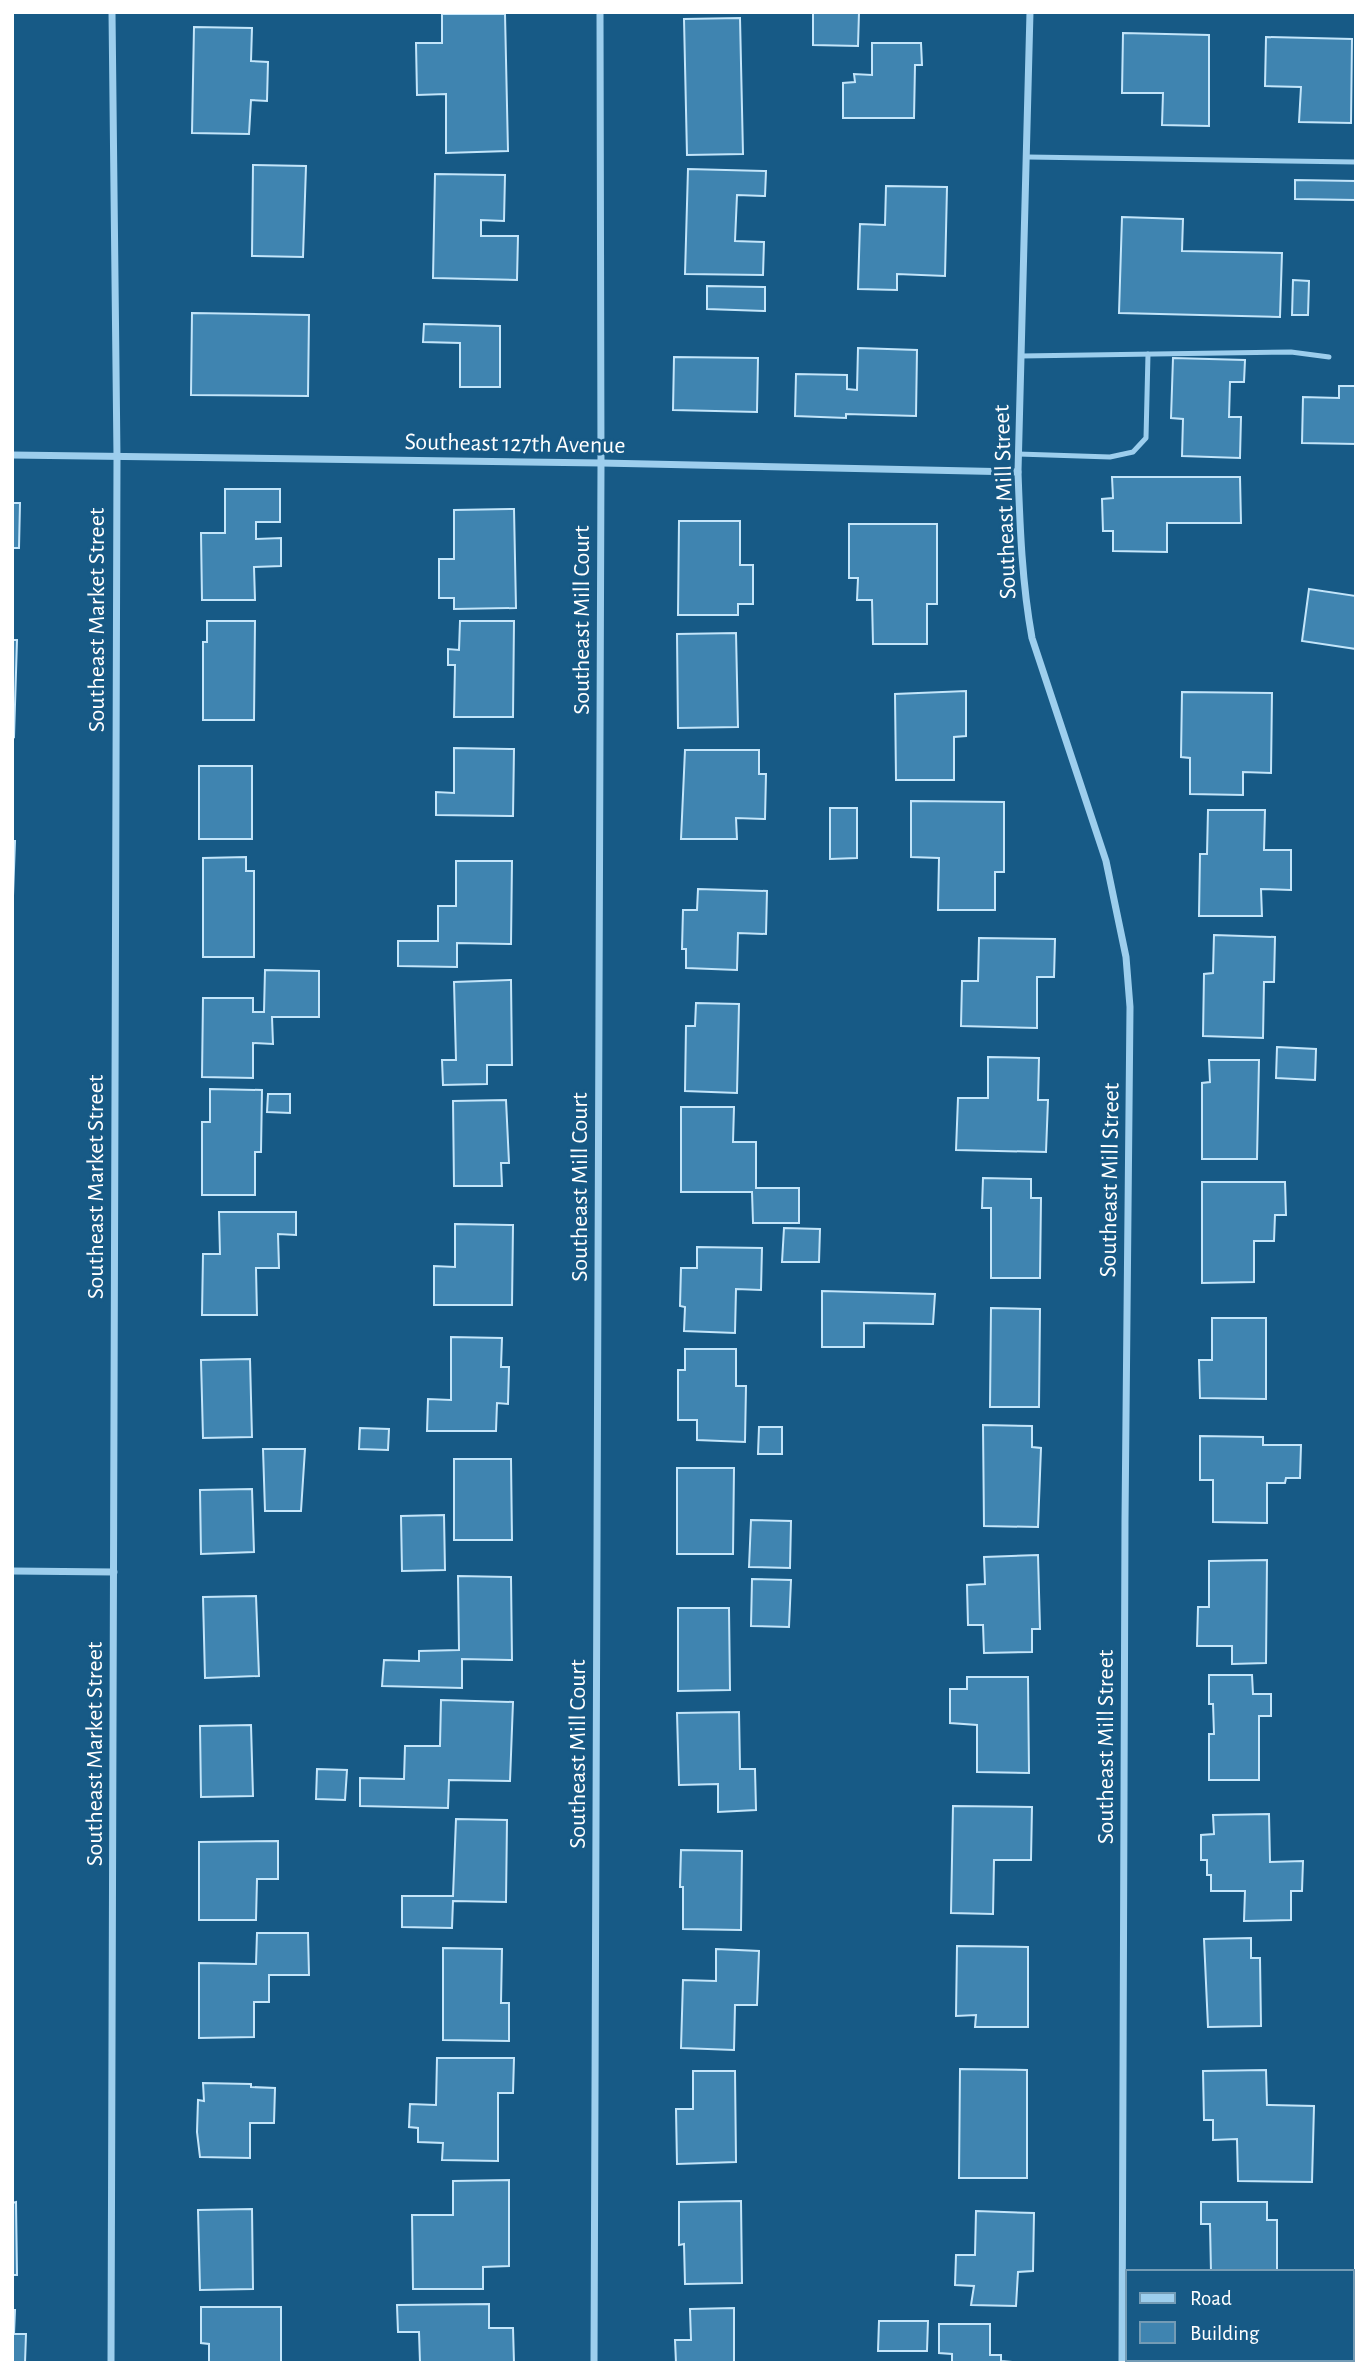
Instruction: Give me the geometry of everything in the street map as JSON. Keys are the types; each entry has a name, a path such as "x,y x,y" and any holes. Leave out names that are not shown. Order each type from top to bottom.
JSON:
{"street":[{"name":"Southeast Market Street","path":"111,2363 117,457 112,12"},
{"name":"Southeast Mill Court","path":"594,2363 601,463 600,12"},
{"name":"Southeast Mill Street","path":"1031,12 1018,454 1020,548 1032,638 1106,861 1126,957 1130,1007 1122,2363"},
{"name":"Southeast 127th Avenue","path":"12,455 1018,472"},
{"path":"12,1571 114,1572"}],"lane":[{"path":"1028,157 1356,162"},
{"path":"1021,356 1291,352 1329,357"},
{"path":"1018,454 1110,457 1133,452 1146,438 1148,354"}],"building":[{"path":"813,12 859,12 858,46 813,45"},
{"path":"442,14 505,14 508,151 446,153 446,94 417,95 416,43 442,43"},
{"path":"740,18 743,154 687,155 684,19"},
{"path":"194,27 252,28 251,61 268,62 267,101 251,100 249,134 192,133"},
{"path":"1123,33 1209,35 1209,126 1162,125 1163,93 1122,93"},
{"path":"1266,37 1352,39 1351,123 1299,122 1301,87 1265,86"},
{"path":"872,43 921,43 922,65 915,65 914,118 843,118 843,83 855,82 854,74 872,75"},
{"path":"253,165 306,166 303,257 252,256"},
{"path":"688,169 766,171 765,196 737,195 735,241 764,242 763,275 685,274"},
{"path":"435,174 505,175 504,221 481,220 481,236 518,236 517,280 433,278"},
{"path":"1295,180 1356,181 1356,200 1295,199"},
{"path":"886,186 947,187 945,276 897,274 897,290 858,289 860,224 885,225"},
{"path":"1122,217 1183,219 1182,251 1282,253 1280,317 1119,313"},
{"path":"1293,280 1309,281 1308,315 1292,315"},
{"path":"707,286 765,287 765,311 707,309"},
{"path":"192,313 309,315 308,396 191,395"},
{"path":"424,324 500,326 500,387 460,387 460,343 423,342"},
{"path":"858,348 917,350 916,416 795,416 796,374 847,375 847,389 857,390"},
{"path":"674,357 758,358 757,412 673,410"},
{"path":"1173,358 1245,360 1244,382 1230,382 1229,417 1241,417 1240,458 1182,456 1183,419 1171,418"},
{"path":"1339,386 1356,386 1356,444 1302,443 1303,397 1339,398"},
{"path":"1112,477 1240,477 1241,523 1167,523 1167,552 1113,551 1113,531 1103,531 1102,499 1113,498"},
{"path":"225,489 280,489 280,522 256,522 256,539 281,538 281,566 254,567 255,600 202,600 201,533 225,533"},
{"path":"12,503 20,503 19,548 12,548"},
{"path":"514,509 516,608 454,609 454,598 439,598 439,559 454,559 454,510"},
{"path":"679,521 740,521 740,565 753,565 753,604 738,604 738,615 678,615"},
{"path":"849,524 937,524 937,604 927,604 927,644 873,644 872,600 857,600 858,578 849,578"},
{"path":"1309,589 1356,596 1356,649 1302,641"},
{"path":"207,621 255,621 254,720 203,720 203,642 207,642"},
{"path":"460,621 514,621 513,717 454,717 455,665 448,665 448,649 459,650"},
{"path":"736,633 738,727 678,728 677,634"},
{"path":"12,640 17,640 14,737 12,736"},
{"path":"966,691 966,736 954,737 954,780 896,780 895,694"},
{"path":"1182,692 1272,693 1271,773 1243,772 1243,795 1190,794 1190,758 1181,757"},
{"path":"454,748 514,749 513,816 436,815 436,792 454,793"},
{"path":"685,750 759,750 759,774 766,774 765,819 736,818 737,839 681,839"},
{"path":"199,766 252,766 252,839 199,839"},
{"path":"911,801 1004,802 1004,872 995,872 995,910 938,910 939,858 911,857"},
{"path":"830,808 857,808 857,858 830,859"},
{"path":"1208,810 1265,810 1264,850 1291,850 1291,890 1261,889 1262,916 1199,916 1200,854 1207,854"},
{"path":"12,841 15,841 13,896 12,896"},
{"path":"246,857 246,871 254,871 254,957 203,957 203,858"},
{"path":"456,861 512,861 511,944 457,943 457,967 398,966 398,941 438,941 438,906 456,906"},
{"path":"698,889 767,891 766,934 738,933 737,970 686,968 686,949 682,949 683,910 697,910"},
{"path":"1214,935 1275,937 1274,982 1264,982 1263,1038 1203,1036 1204,974 1213,973"},
{"path":"979,938 1055,939 1054,977 1037,977 1037,1028 961,1026 962,981 978,981"},
{"path":"265,970 319,971 319,1017 272,1017 273,1044 253,1043 253,1078 202,1077 203,998 253,998 253,1012 264,1012"},
{"path":"511,980 512,1065 487,1065 487,1084 443,1085 442,1060 456,1060 454,982"},
{"path":"696,1003 739,1004 737,1093 685,1091 686,1026 695,1026"},
{"path":"1277,1047 1316,1049 1315,1080 1276,1078"},
{"path":"988,1057 1039,1058 1038,1100 1048,1100 1046,1152 956,1150 958,1098 988,1098"},
{"path":"1209,1060 1259,1060 1257,1159 1202,1159 1202,1083 1210,1082"},
{"path":"210,1089 262,1090 261,1152 255,1152 255,1195 202,1195 202,1122 210,1122"},
{"path":"268,1094 290,1094 290,1113 267,1112"},
{"path":"506,1100 509,1163 501,1163 502,1186 454,1186 453,1101"},
{"path":"681,1107 734,1107 733,1142 756,1142 756,1188 799,1188 799,1223 753,1223 752,1192 681,1192"},
{"path":"983,1178 1031,1179 1031,1198 1041,1198 1040,1278 991,1278 991,1208 982,1208"},
{"path":"1202,1182 1285,1182 1286,1215 1275,1215 1274,1241 1254,1241 1254,1282 1202,1283"},
{"path":"219,1212 296,1212 296,1235 278,1234 279,1268 256,1268 257,1315 202,1315 203,1254 220,1254"},
{"path":"455,1224 513,1225 512,1305 434,1305 434,1266 455,1267"},
{"path":"784,1228 820,1229 819,1262 782,1262"},
{"path":"697,1247 762,1248 761,1290 736,1289 735,1333 684,1331 685,1307 680,1306 681,1268 697,1268"},
{"path":"822,1291 935,1294 933,1324 864,1323 864,1347 822,1347"},
{"path":"991,1308 1040,1309 1039,1407 990,1407"},
{"path":"1212,1318 1266,1318 1266,1399 1200,1398 1199,1360 1212,1360"},
{"path":"451,1337 502,1338 501,1367 509,1367 508,1404 497,1403 496,1431 427,1431 428,1399 451,1400"},
{"path":"685,1349 736,1349 736,1386 746,1386 745,1442 697,1440 697,1420 678,1420 678,1370 685,1370"},
{"path":"250,1359 252,1437 203,1438 201,1360"},
{"path":"983,1425 1032,1426 1032,1447 1041,1448 1038,1527 984,1526"},
{"path":"759,1427 782,1427 782,1454 758,1454"},
{"path":"360,1428 389,1429 388,1450 359,1449"},
{"path":"1200,1436 1263,1437 1263,1445 1301,1445 1300,1478 1286,1478 1285,1483 1267,1483 1267,1523 1213,1522 1213,1480 1200,1480"},
{"path":"263,1449 305,1449 301,1511 265,1511"},
{"path":"454,1459 511,1459 512,1540 454,1540"},
{"path":"677,1468 734,1468 733,1554 677,1554"},
{"path":"252,1489 254,1552 201,1554 200,1490"},
{"path":"444,1515 445,1570 402,1571 401,1516"},
{"path":"751,1520 791,1521 790,1568 749,1567"},
{"path":"1038,1555 1040,1629 1032,1629 1032,1652 984,1653 983,1625 968,1625 967,1585 985,1584 984,1557"},
{"path":"1267,1560 1266,1663 1232,1664 1232,1646 1197,1646 1198,1607 1209,1607 1209,1561"},
{"path":"458,1576 511,1577 512,1660 462,1659 462,1688 382,1686 384,1660 419,1661 419,1651 459,1650"},
{"path":"752,1579 791,1580 789,1627 751,1626"},
{"path":"256,1596 259,1676 205,1678 203,1597"},
{"path":"678,1608 729,1608 730,1690 678,1691"},
{"path":"1209,1675 1252,1675 1253,1694 1271,1694 1271,1716 1259,1716 1259,1780 1209,1780 1209,1734 1214,1734 1213,1704 1209,1704"},
{"path":"967,1677 1028,1677 1029,1773 977,1772 977,1725 950,1723 950,1689 967,1689"},
{"path":"441,1700 513,1702 510,1781 449,1780 448,1808 360,1806 360,1778 404,1779 405,1746 440,1746"},
{"path":"739,1712 740,1769 755,1769 756,1810 718,1812 718,1784 679,1785 677,1713"},
{"path":"251,1725 253,1796 201,1797 200,1726"},
{"path":"317,1769 347,1770 345,1800 316,1799"},
{"path":"953,1806 1032,1807 1031,1860 994,1860 993,1914 951,1913"},
{"path":"1269,1814 1270,1862 1303,1861 1302,1891 1291,1891 1291,1920 1244,1921 1245,1891 1211,1891 1207,1860 1201,1860 1201,1835 1214,1834 1213,1815"},
{"path":"456,1819 507,1820 506,1902 453,1901 452,1928 402,1927 402,1896 453,1896"},
{"path":"278,1841 278,1879 257,1879 256,1920 199,1920 199,1842"},
{"path":"681,1850 742,1851 741,1930 683,1929"},
{"path":"257,1933 308,1933 309,1975 269,1975 269,2002 254,2002 254,2037 199,2038 199,1963 256,1964"},
{"path":"1251,1938 1251,1958 1260,1958 1261,2026 1208,2027 1204,1939"},
{"path":"957,1946 1028,1947 1028,2027 975,2027 976,2015 956,2016"},
{"path":"443,1948 502,1949 501,2003 509,2003 509,2041 443,2040"},
{"path":"716,1949 759,1951 757,2005 735,2005 734,2050 681,2048 683,1980 716,1981"},
{"path":"437,2058 514,2058 513,2093 498,2093 498,2161 442,2160 443,2143 418,2142 418,2128 409,2127 410,2104 436,2105"},
{"path":"960,2069 1027,2070 1027,2178 959,2178"},
{"path":"1266,2070 1267,2105 1314,2106 1312,2182 1238,2181 1237,2139 1213,2140 1213,2120 1204,2120 1203,2071"},
{"path":"693,2071 735,2071 736,2162 677,2164 676,2109 693,2109"},
{"path":"203,2083 251,2084 251,2087 275,2088 274,2123 250,2123 250,2158 200,2157 197,2132 198,2100 204,2101"},
{"path":"509,2180 509,2266 483,2267 483,2289 413,2289 412,2215 453,2215 453,2181"},
{"path":"741,2201 742,2283 685,2284 684,2244 679,2245 679,2202"},
{"path":"16,2202 17,2275 12,2275 12,2203"},
{"path":"1201,2202 1267,2202 1267,2220 1277,2220 1277,2270 1211,2270 1210,2224 1201,2224"},
{"path":"252,2209 253,2289 200,2290 198,2210"},
{"path":"976,2211 1034,2213 1033,2271 1018,2272 1016,2306 971,2305 974,2286 955,2285 956,2255 975,2255"},
{"path":"489,2304 489,2328 513,2328 514,2363 420,2363 419,2332 398,2332 397,2305"},
{"path":"201,2307 281,2307 281,2363 209,2363 209,2344 201,2343"},
{"path":"734,2308 734,2363 676,2363 675,2340 691,2340 690,2309"},
{"path":"12,2310 15,2310 14,2334 26,2334 25,2363 12,2363"},
{"path":"879,2321 928,2321 927,2351 878,2351"},
{"path":"939,2324 990,2324 990,2355 1001,2355 1001,2361 1023,2363 952,2363 952,2354 939,2353"}]}
